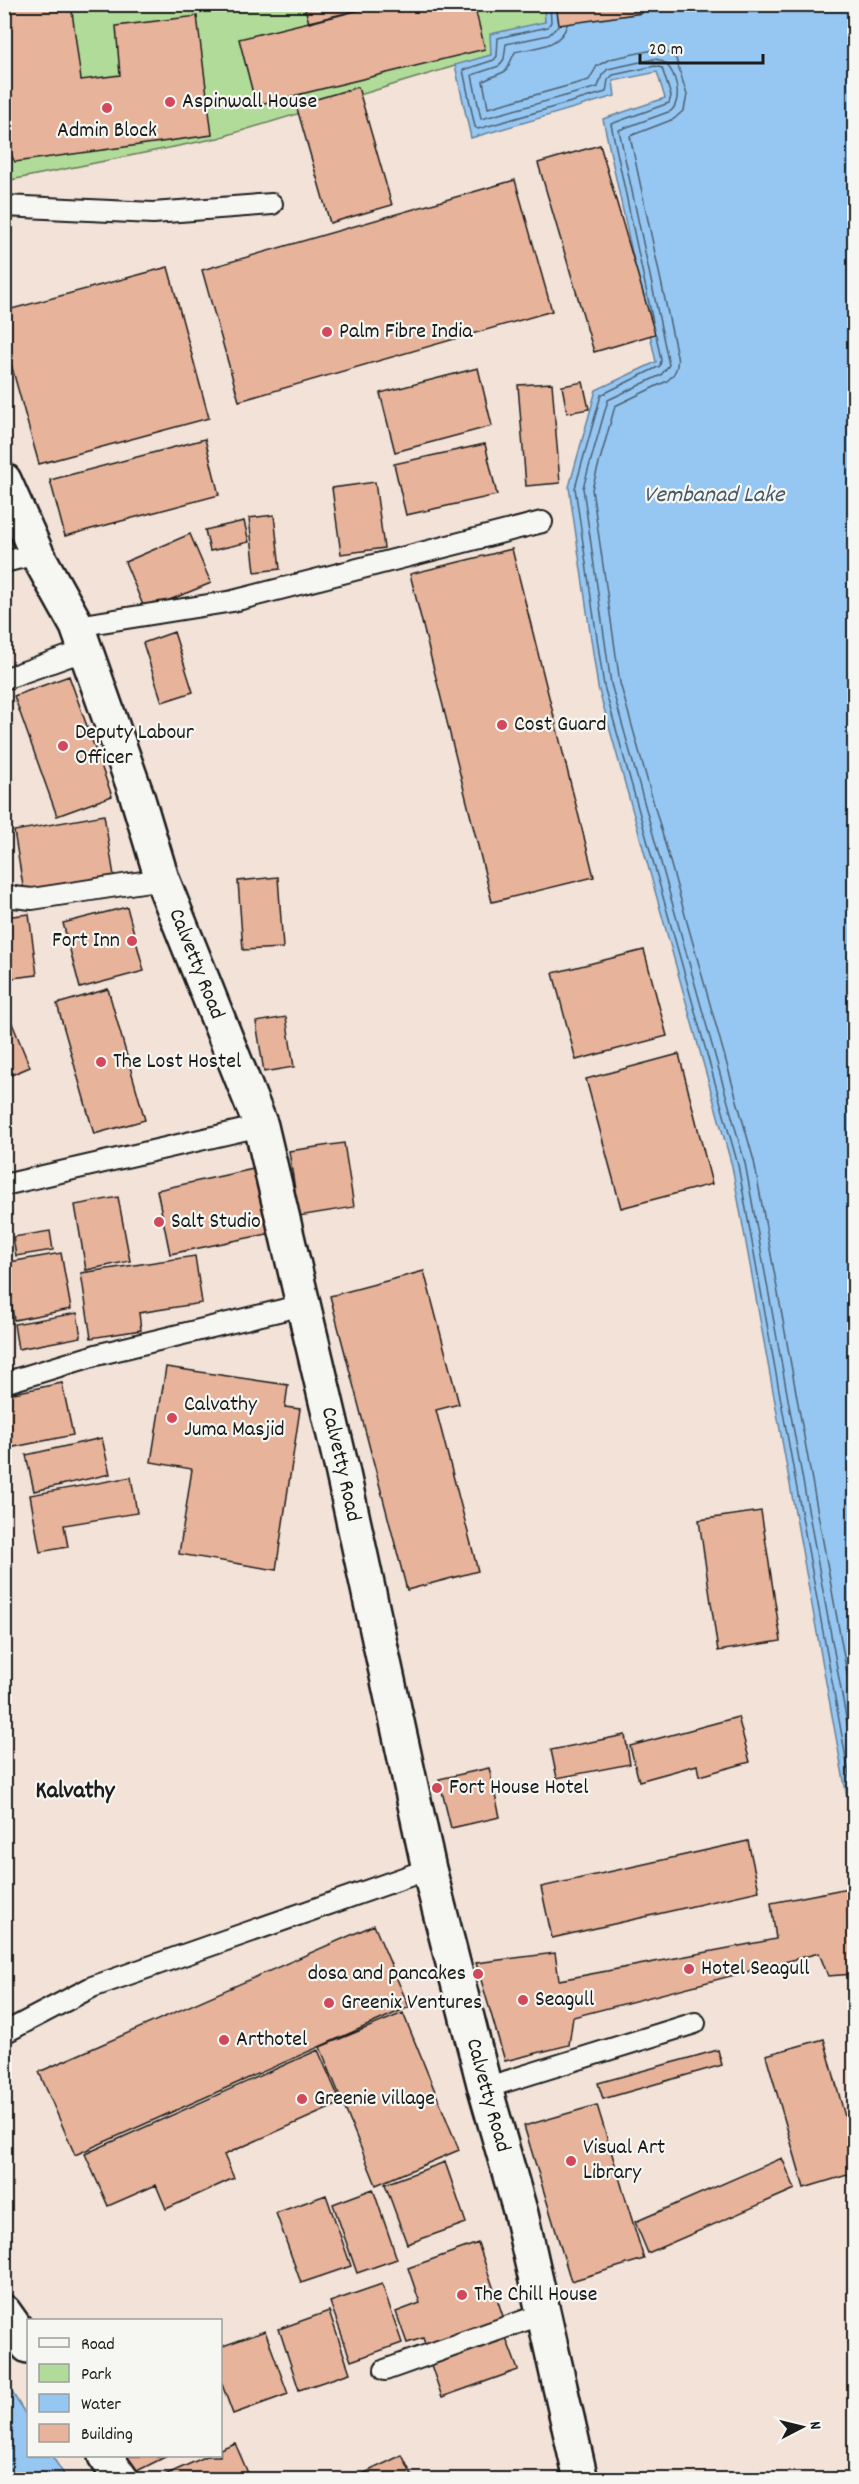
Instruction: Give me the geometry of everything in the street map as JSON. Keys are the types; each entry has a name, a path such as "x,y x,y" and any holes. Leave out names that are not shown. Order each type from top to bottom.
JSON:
{"street":[{"name":"Calvetty Road","path":"4,480 37,554 82,638 137,796 162,879 261,1126 345,1480 429,1869 485,2088 521,2214 580,2480"},
{"path":"4,2312 27,2345"},
{"path":"106,2457 122,2480"}],"lane":[{"path":"4,206 153,213 272,204"},
{"path":"4,679 82,638 542,522"},
{"path":"4,562 37,554"},
{"path":"4,896 32,899 162,879"},
{"path":"4,1185 261,1126"},
{"path":"4,1383 96,1355 303,1305"},
{"path":"4,2033 92,1987 429,1869"},
{"path":"485,2088 695,2023"},
{"path":"385,2370 543,2314"}],"green space":[{"name":"Aspinwall House","path":"5,5 544,5 545,22 491,55 218,138 5,183"}],"water":[{"name":"Vembanad Lake","path":"544,5 854,5 854,1836 732,1166 598,687 569,487 596,390 656,362 603,119 665,98 657,72 613,81 615,96 471,138 455,65 491,55 490,34 545,22"},
{"path":"5,2381 27,2416 27,2457 53,2457 67,2479 5,2479"}],"building":[{"name":"Admin Block","path":"4,4 71,4 81,80 120,75 116,26 197,16 212,135 15,162 4,142"},
{"path":"304,4 383,4 309,23"},
{"path":"383,4 474,4 485,49 256,105 239,39"},
{"path":"556,4 640,4 642,13 559,25"},
{"path":"358,87 392,205 330,223 296,105"},
{"path":"600,145 655,334 594,352 538,163"},
{"path":"515,180 552,311 239,401 202,270"},
{"path":"168,267 209,418 39,464 4,339 4,311"},
{"path":"478,368 492,426 395,452 380,393"},
{"path":"583,382 589,409 567,413 562,386"},
{"path":"552,383 560,483 526,486 518,385"},
{"path":"205,439 219,495 65,536 50,480"},
{"path":"485,444 497,495 406,515 394,464"},
{"path":"375,482 384,548 341,554 332,488"},
{"path":"274,515 280,569 255,572 249,518"},
{"path":"244,521 249,542 210,551 205,530"},
{"path":"190,534 211,583 145,610 125,562"},
{"name":"Cost Guard","path":"512,549 594,877 492,902 410,574"},
{"path":"174,632 193,692 162,702 143,643"},
{"name":"Deputy Labour Officer","path":"69,676 112,796 57,816 14,696"},
{"path":"104,815 114,876 24,892 14,831"},
{"path":"278,877 283,948 243,950 238,881"},
{"path":"127,907 144,971 80,988 63,923"},
{"path":"29,914 37,975 4,979 4,917"},
{"path":"644,950 667,1036 576,1060 553,973"},
{"name":"The Lost Hostel","path":"108,989 145,1120 94,1134 57,1004"},
{"path":"7,1011 30,1067 4,1078 4,1012"},
{"path":"286,1017 294,1067 264,1072 256,1022"},
{"path":"679,1054 712,1184 621,1208 586,1079"},
{"path":"344,1143 354,1207 299,1216 289,1151"},
{"path":"258,1168 272,1233 170,1254 157,1190"},
{"path":"118,1197 130,1261 86,1270 75,1205"},
{"path":"50,1231 53,1250 16,1256 13,1237"},
{"path":"61,1253 71,1309 14,1320 10,1295 4,1296 4,1263"},
{"path":"195,1256 202,1303 139,1313 141,1330 91,1338 81,1273"},
{"path":"424,1271 459,1404 436,1410 478,1571 407,1590 330,1296"},
{"path":"77,1313 81,1337 18,1349 14,1324"},
{"path":"166,1367 288,1385 285,1407 300,1409 276,1570 179,1554 192,1469 151,1462"},
{"path":"62,1383 73,1435 9,1448 4,1426 4,1395"},
{"path":"102,1438 110,1474 34,1491 26,1455"},
{"path":"131,1477 137,1513 64,1525 68,1547 40,1552 30,1495"},
{"path":"761,1511 781,1641 718,1651 699,1520"},
{"path":"738,1717 750,1762 699,1776 697,1765 639,1781 630,1746"},
{"path":"625,1735 630,1764 557,1778 551,1750"},
{"path":"489,1768 500,1817 451,1828 439,1779"},
{"path":"748,1841 759,1891 552,1938 541,1887"},
{"name":"Hotel Seagull","path":"854,1887 854,1974 828,1976 819,1953 573,2017 569,2045 505,2061 476,1963 555,1953 559,1980 776,1939 771,1903"},
{"name":"Arthotel","path":"374,1925 409,2007 75,2155 39,2072"},
{"path":"403,2013 459,2150 376,2185 320,2047"},
{"path":"824,2039 854,2150 854,2173 804,2188 766,2055"},
{"path":"318,2050 341,2103 224,2155 234,2178 166,2209 156,2185 108,2206 85,2154"},
{"path":"718,2050 722,2065 603,2099 598,2083"},
{"path":"597,2105 644,2259 571,2281 524,2126"},
{"path":"782,2158 795,2189 648,2253 635,2222"},
{"path":"445,2162 466,2223 407,2244 385,2184"},
{"path":"373,2189 397,2259 357,2273 333,2204"},
{"path":"326,2195 351,2266 301,2283 276,2213"},
{"path":"478,2243 504,2319 426,2347 423,2338 407,2343 396,2312 420,2303 408,2268"},
{"path":"382,2284 402,2343 351,2361 330,2302"},
{"path":"329,2311 350,2373 299,2390 279,2329"},
{"path":"265,2331 288,2394 233,2414 222,2384 222,2346"},
{"path":"505,2335 518,2370 442,2397 430,2362"},
{"path":"235,2443 251,2480 154,2480 205,2457 222,2457 222,2448"},
{"path":"402,2455 414,2480 363,2480 360,2475"},
{"path":"125,2457 165,2457 133,2473"}],"place":[{"name":"Aspinwall House","path":"170,102"},
{"name":"Admin Block","path":"107,108"},
{"name":"Palm Fibre India","path":"327,332"},
{"name":"Cost Guard","path":"502,725"},
{"name":"Deputy Labour Officer","path":"63,746"},
{"name":"Fort Inn","path":"132,941"},
{"name":"The Lost Hostel","path":"101,1062"},
{"name":"Salt Studio","path":"159,1222"},
{"name":"Calvathy Juma Masjid","path":"172,1418"},
{"name":"Fort House Hotel","path":"437,1788"},
{"name":"Hotel Seagull","path":"689,1969"},
{"name":"dosa and pancakes","path":"478,1974"},
{"name":"Seagull","path":"523,2000"},
{"name":"Greenix Ventures","path":"329,2003"},
{"name":"Arthotel","path":"224,2040"},
{"name":"Greenie village","path":"302,2099"},
{"name":"Visual Art Library","path":"571,2161"},
{"name":"The Chill House","path":"462,2295"}],"district":[{"name":"Kalvathy","path":"75,1792"}]}
